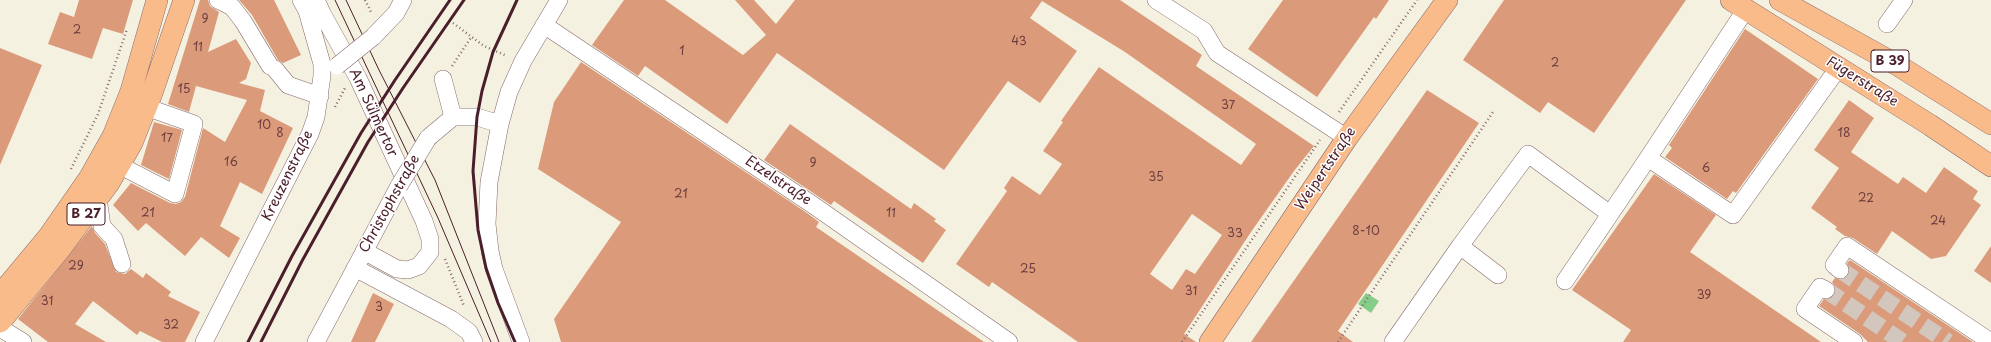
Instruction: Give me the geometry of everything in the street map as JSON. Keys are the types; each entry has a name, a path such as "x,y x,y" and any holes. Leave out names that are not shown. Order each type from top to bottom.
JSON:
{"main road":[{"name":"B 27","path":"0,295 50,236 90,177 113,136 131,91 157,0"},
{"name":"B 27","path":"0,322 61,248 98,198 132,143 184,0"},
{"name":"Weipertstraße","path":"1210,342 1347,138 1447,0"},
{"name":"B 39","path":"1780,0 1899,66 1991,124"},
{"name":"Fügerstraße","path":"1739,5 1991,166"}],"street":[{"path":"218,0 232,7 243,21 273,68 288,85 320,96"},
{"name":"Kreuzenstraße","path":"204,342 310,134 324,115 320,96 322,76 317,47 307,11 301,0"},
{"name":"Am Sülmertor","path":"316,0 361,83 424,221 430,239 430,252 419,266 408,270 398,269 364,251"},
{"name":"Am Sülmertor","path":"322,76 373,37 396,13 403,0"},
{"path":"520,342 494,270 487,224 489,182 500,124 509,92 523,62 559,0"},
{"path":"1156,0 1204,31 1217,53 1347,138"},
{"path":"1887,24 1904,0"},
{"path":"1565,281 1648,158 1739,5"},
{"name":"Etzelstraße","path":"544,25 813,205 1009,342"},
{"path":"1648,158 1733,215 1838,67"},
{"path":"443,80 453,117 477,117 500,124"},
{"path":"119,164 175,194 194,124 146,108"},
{"name":"Christophstraße","path":"316,342 399,186 428,138 453,117"},
{"path":"1393,342 1460,246 1528,154 1610,214"},
{"path":"98,198 102,226 114,239 122,264"},
{"path":"1460,246 1498,275"},
{"path":"1854,342 1805,310 1837,268 1847,246 1991,342"},
{"path":"355,268 451,319 471,337"},
{"path":"0,328 23,342"}],"path":[{"path":"1182,342 1417,0"},
{"path":"454,23 493,52"},
{"path":"68,174 98,114 128,28"},
{"path":"443,80 472,36"},
{"path":"324,115 346,85"},
{"path":"1338,342 1493,112"},
{"path":"444,257 469,317 471,337"}],"green space":[{"path":"1366,293 1379,301 1371,313 1358,304"}],"building":[{"path":"79,0 133,0 123,34 103,28 92,59 48,44 60,12 74,17"},
{"path":"200,0 208,0 210,6 219,12 208,52 236,39 251,63 246,79 239,83 265,90 260,111 293,128 262,194 240,182 220,226 240,238 229,258 201,237 185,256 146,223 138,231 113,205 131,183 170,203 176,204 181,202 185,197 203,128 225,142 247,100 196,86 189,112 168,104"},
{"path":"239,0 274,0 301,55 283,63 278,60 252,15"},
{"path":"624,0 665,0 743,55 766,35 735,0 754,0 776,24 795,0 1120,0 1202,55 1196,66 1314,146 1294,171 1251,232 1184,334 1196,342 1078,342 992,282 989,287 956,264 1007,191 1004,188 1012,176 1040,195 1062,164 1043,151 1063,122 1061,121 1099,67 1241,165 1256,144 1125,52 1042,1 1030,18 1077,51 1040,103 1008,81 944,170 777,53 727,124 645,66 638,76 592,45","holes":["1192,214 1222,235 1195,274 1186,269 1172,290 1150,274"]},
{"path":"1283,0 1389,0 1376,19 1374,17 1317,97 1248,49"},
{"path":"1504,0 1686,0 1594,133 1548,102 1540,113 1463,60"},
{"path":"1745,29 1818,79 1736,193 1733,191 1727,199 1665,157 1672,148 1669,145"},
{"path":"0,48 42,65 0,165"},
{"path":"581,62 807,213 819,222 816,227 984,342 561,342 554,319 621,222 538,169 554,102"},
{"path":"1427,90 1479,123 1338,331 1353,342 1251,342"},
{"path":"1849,100 1874,118 1851,152 1898,184 1903,177 1926,193 1944,167 1978,191 1973,199 1981,205 1946,256 1931,259 1892,231 1877,254 1853,238 1845,236 1835,229 1837,227 1811,208 1839,168 1814,150"},
{"path":"154,122 182,130 169,179 141,165"},
{"path":"790,124 911,209 914,203 936,219 934,221 946,230 923,263 834,201 831,205 764,160"},
{"path":"1654,174 1716,215 1690,252 1821,342 1623,342 1631,330 1572,290"},
{"path":"92,226 95,233 105,244 116,272 125,274 131,269 143,278 146,273 171,292 168,296 200,312 185,342 162,342 140,331 137,335 93,301 75,324 106,342 48,342 18,319"},
{"path":"1991,246 1991,283 1974,271"},
{"path":"1850,260 1973,342 1868,342 1860,334 1819,306 1824,299 1831,299 1835,295 1836,289 1832,282 1835,278 1843,279 1848,276 1850,271 1847,263"},
{"path":"373,293 394,304 375,342 351,342"}],"tunnel":[{"path":"1840,270 1948,342"},
{"path":"1826,290 1903,342"}],"tram line":[{"path":"335,0 438,218 491,342"},
{"path":"346,0 379,70 435,180 499,342"}],"railway":[{"path":"248,342 292,256 361,133 395,80 450,0"},
{"path":"261,342 302,261 368,142 403,88 464,0"},
{"path":"515,342 498,303 486,268 478,230 473,171 477,117 482,91 493,52 517,0"}]}
